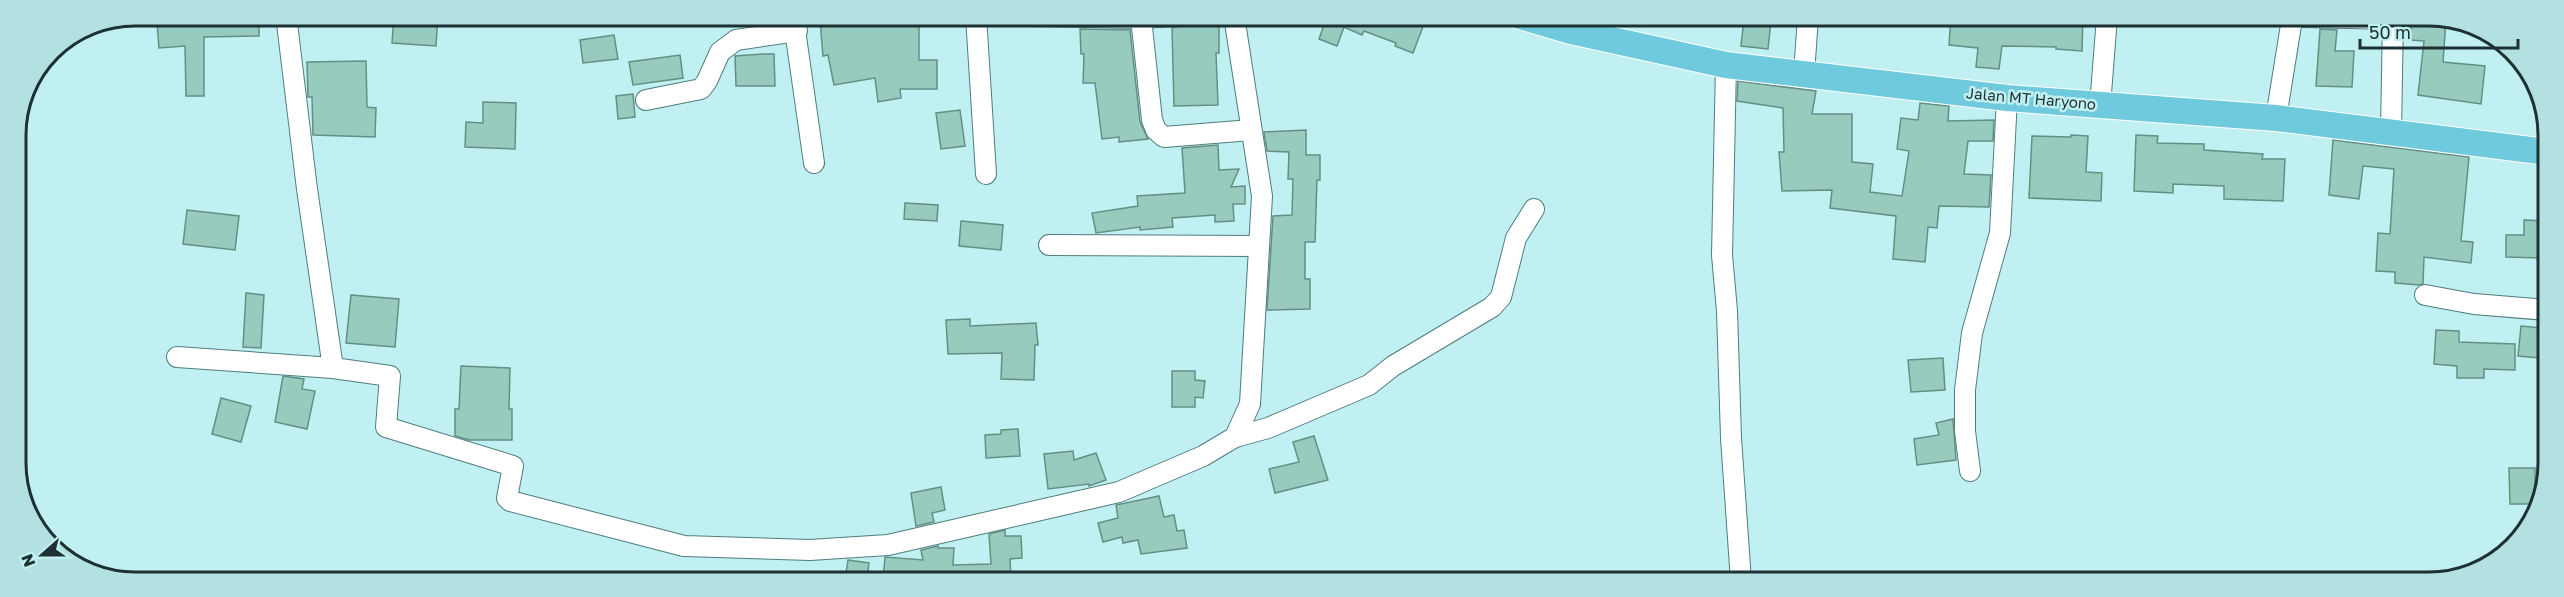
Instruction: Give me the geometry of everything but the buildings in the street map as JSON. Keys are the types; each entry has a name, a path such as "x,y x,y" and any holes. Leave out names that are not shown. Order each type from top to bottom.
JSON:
{"main road":[{"name":"Jalan MT Haryono","path":"1554,26 1726,65 2007,98 2276,118 2538,151"}],"street":[{"path":"287,26 307,189 333,368"},
{"path":"646,100 701,89 708,81 720,52 736,40 785,26"},
{"path":"795,26 814,163"},
{"path":"977,26 986,174"},
{"path":"1142,26 1152,120 1156,130 1164,137 1251,130"},
{"path":"1235,26 1262,196 1250,404 1235,437"},
{"path":"1804,74 1807,26"},
{"path":"2100,106 2106,26"},
{"path":"2276,118 2291,26"},
{"path":"2391,132 2393,26"},
{"path":"1726,65 1722,255 1740,571"},
{"path":"1970,471 1965,431 1965,390 1972,333 2000,233 2007,98"},
{"path":"177,357 333,368 390,376 386,427 513,466 507,498 510,501 684,546 810,550 888,545 1119,492 1203,456 1235,437 1268,428 1369,385 1392,366 1492,307 1502,297 1516,238 1534,208"},
{"path":"1048,245 1258,246"},
{"path":"2425,295 2474,304 2538,309"}]}
